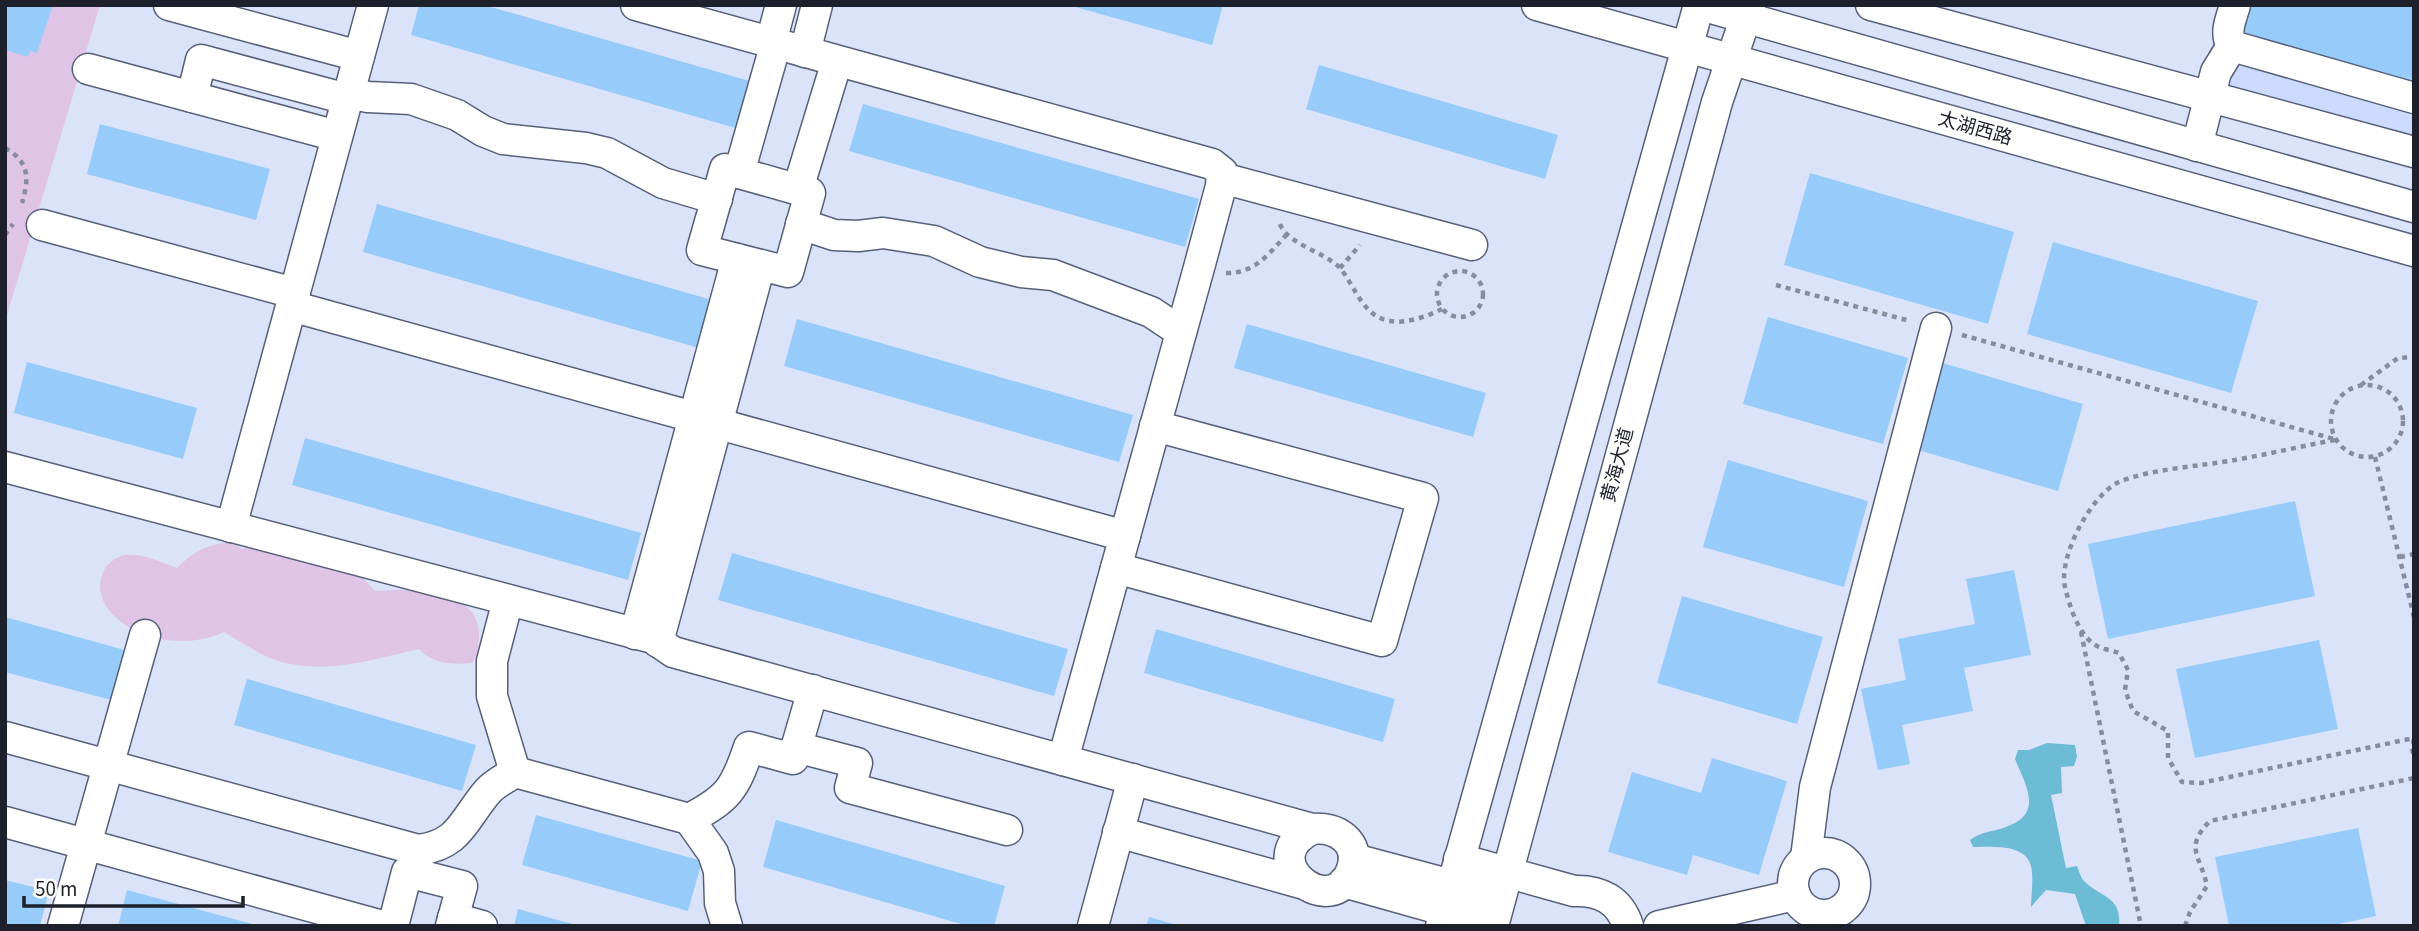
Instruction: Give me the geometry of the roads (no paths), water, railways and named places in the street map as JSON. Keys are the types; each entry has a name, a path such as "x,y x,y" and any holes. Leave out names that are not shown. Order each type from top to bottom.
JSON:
{"street":[{"path":"169,5 359,55"},
{"path":"231,527 373,5"},
{"path":"636,5 1212,164 1222,172 1200,264 1063,760"},
{"path":"739,173 781,5"},
{"path":"805,52 817,5"},
{"name":"太湖西路","path":"1537,5 2414,251"},
{"path":"1449,895 1700,5 1748,12 2197,146 2414,207"},
{"path":"1871,5 2414,152"},
{"path":"2235,5 2228,30 2232,46 2414,98"},
{"name":"黄海大道","path":"1498,905 1717,102 1748,12"},
{"path":"2197,146 2216,72 2232,46"},
{"path":"192,97 201,60 348,96 411,99 457,115 483,131 503,139 586,148 607,153 663,183 717,199"},
{"path":"798,189 837,61"},
{"path":"88,69 337,136"},
{"path":"725,169 798,189 810,192 788,272 702,250 725,169"},
{"path":"1222,178 1472,245"},
{"path":"25,219 705,421 1125,536"},
{"path":"801,224 834,235 883,233 934,241 980,262 1021,272 1053,275 1151,312 1181,332"},
{"path":"646,638 749,262"},
{"path":"1805,858 1825,852 1835,854 1851,867 1855,877 1853,897 1841,919 1809,911 1795,895 1794,875 1805,858 1815,787 1936,328"},
{"path":"1116,568 1382,641 1423,498 1155,426"},
{"path":"5,467 646,638 673,652 1312,829 1332,829 1342,834 1349,842 1349,870 1336,888 1315,890 1301,883 1118,832"},
{"path":"508,600 492,661 492,696 515,772"},
{"path":"63,926 145,635"},
{"path":"689,819 712,807 728,794 739,777 749,747 793,759 813,690"},
{"path":"5,737 418,849 437,847 453,836 489,789 515,772 689,819 713,853 719,871 720,903 727,926"},
{"path":"796,747 857,763 850,788 1007,830"},
{"path":"1093,926 1133,779"},
{"path":"5,822 382,926"},
{"path":"1301,883 1292,871 1291,851 1303,834 1312,829"},
{"path":"430,878 437,847"},
{"path":"1349,870 1498,905 1590,890 1605,895 1617,905 1628,926"},
{"path":"393,926 407,872 462,886 452,922 482,926"},
{"path":"1449,895 1498,905"},
{"path":"1659,926 1795,895"}]}
